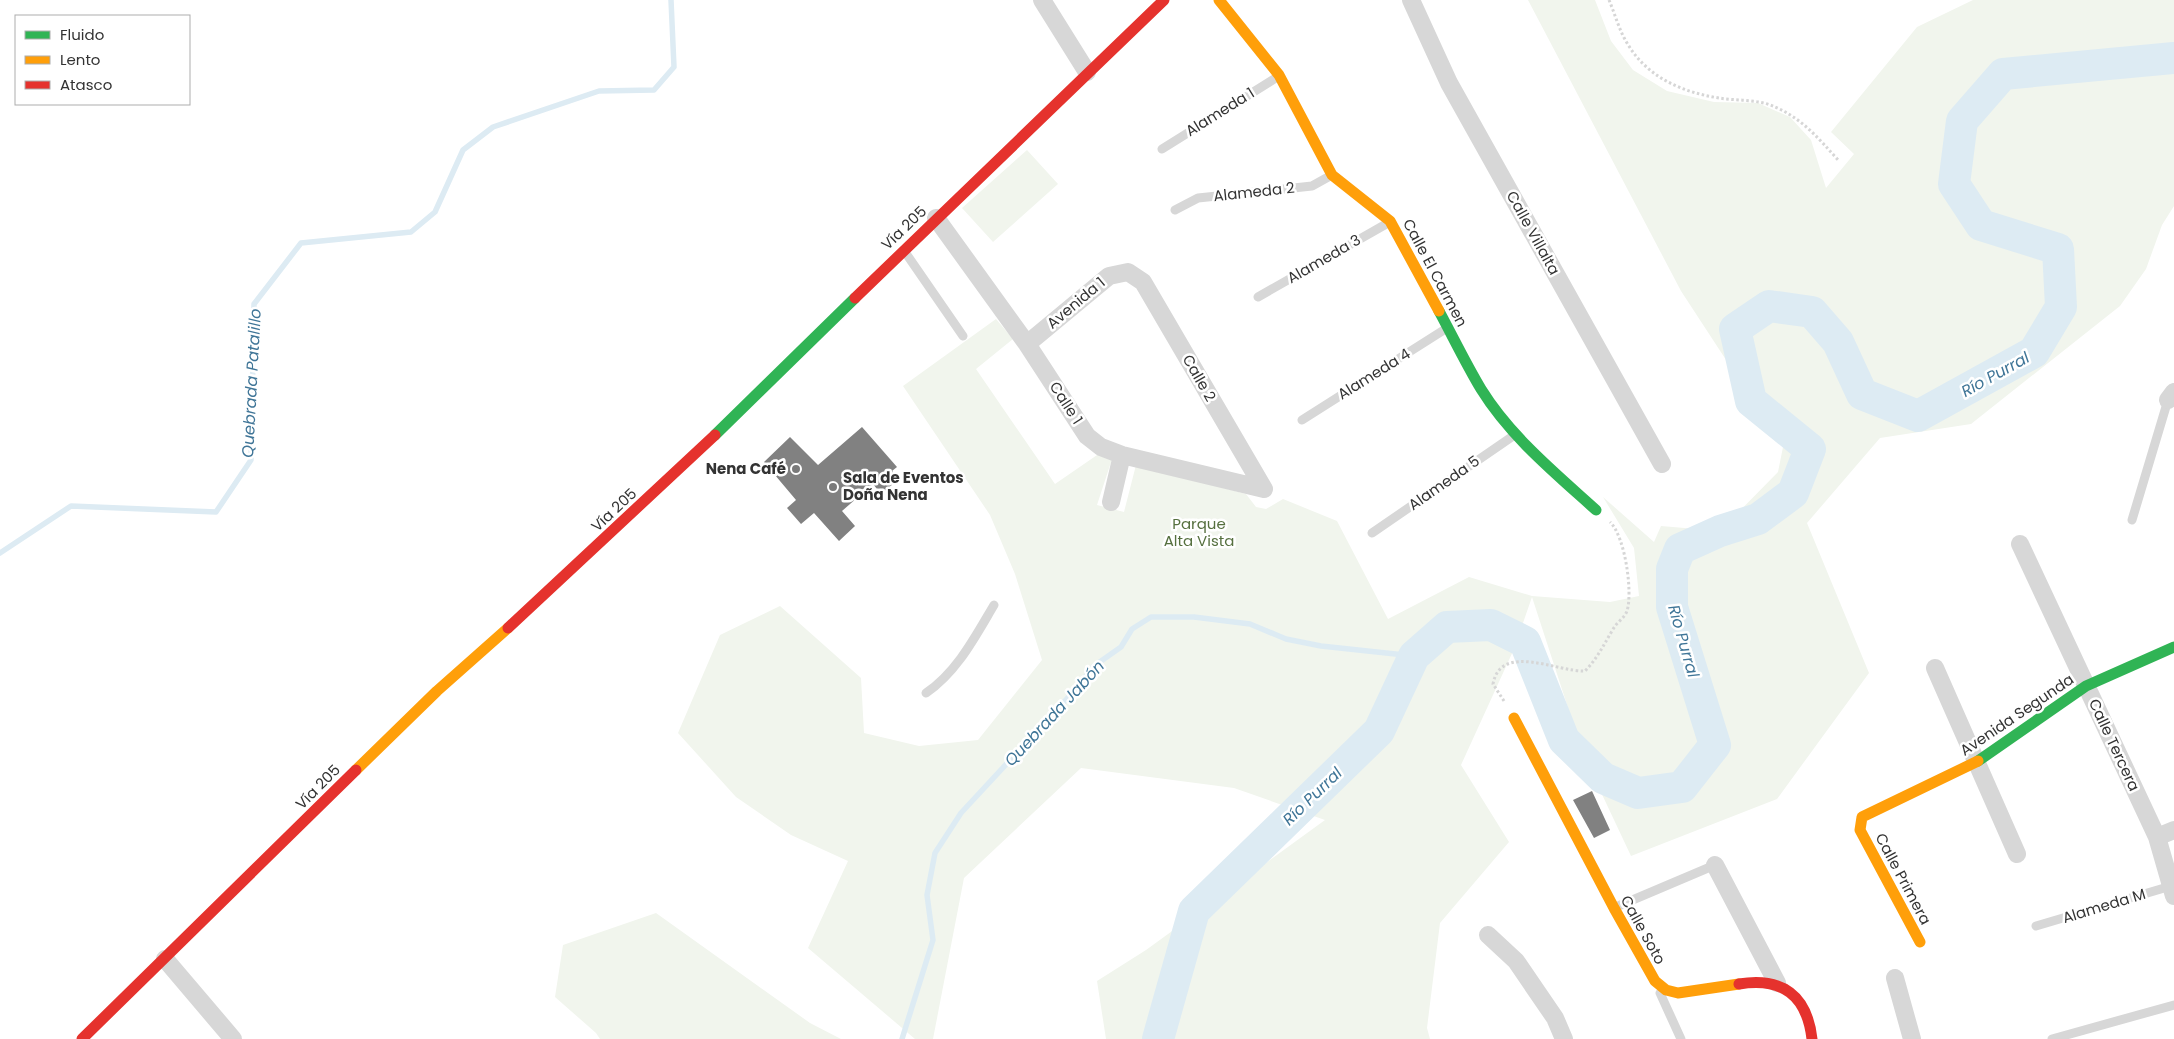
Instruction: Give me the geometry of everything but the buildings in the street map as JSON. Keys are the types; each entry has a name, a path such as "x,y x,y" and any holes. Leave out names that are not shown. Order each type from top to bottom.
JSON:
{"street":[{"path":"1042,0 1087,72"},
{"name":"Vía 205","path":"82,1039 437,691 690,460 936,218 1164,0"},
{"name":"Calle El Carmen","path":"1219,0 1268,59 1332,174 1390,221 1481,389 1496,411 1541,460 1596,510"},
{"name":"Calle Villalta","path":"1411,0 1449,83 1662,464"},
{"name":"Calle 1","path":"936,218 1027,344 1087,436 1100,447 1122,455 1264,490"},
{"name":"Avenida 1","path":"1027,344 1109,276 1128,272"},
{"name":"Calle 2","path":"1128,272 1143,282 1264,490"},
{"path":"1111,502 1122,455"},
{"name":"Calle Tercera","path":"2020,544 2157,837 2173,891"},
{"name":"Avenida Segunda","path":"1860,830 1862,817 1978,762 2086,686 2174,647"},
{"path":"1935,668 2017,854"},
{"name":"Calle Soto","path":"1514,718 1654,981 1664,989 1674,993 1759,982 1777,983"},
{"name":"Calle Primera","path":"1860,830 1920,942"},
{"path":"2157,837 2174,830"},
{"path":"1715,865 1777,983 1786,987 1797,997 1810,1024 1812,1039"},
{"path":"1488,935 1516,961 1555,1018 1564,1039"},
{"path":"165,959 233,1039"},
{"path":"1895,978 1912,1039"}],"lane":[{"name":"Alameda 1","path":"1162,149 1279,76"},
{"name":"Alameda 2","path":"1175,210 1198,198 1312,186 1332,174"},
{"name":"Alameda 3","path":"1258,297 1390,221"},
{"path":"904,250 963,336"},
{"name":"Alameda 4","path":"1302,420 1447,328"},
{"path":"2132,520 2171,396"},
{"name":"Alameda 5","path":"1372,533 1516,434"},
{"path":"926,693 938,685 949,673 972,642 994,606"},
{"path":"1614,908 1715,865"},
{"name":"Alameda M","path":"2036,926 2173,891"},
{"path":"1654,981 1682,1039"},
{"path":"2052,1039 2174,1005"}],"path":[{"path":"1609,0 1627,42 1651,72 1666,83 1718,98 1774,106 1801,121 1839,161"},
{"path":"1514,718 1493,684 1495,674 1502,666 1519,661 1585,671 1594,661 1616,624 1627,612 1629,576 1623,551 1613,525 1596,510"}],"green space":[{"name":"Parque Alta Vista","path":"1528,0 1595,0 1611,41 1633,70 1667,91 1714,102 1758,103 1790,117 1811,140 1826,188 1854,154 1831,132 1917,27 1973,0 2174,0 2174,206 2162,225 2146,269 2120,306 1971,424 1880,438 1807,523 1869,673 1777,799 1631,856 1583,754 1532,597 1514,649 1461,765 1509,842 1440,923 1427,1028 1430,1039 1106,1039 1097,981 1146,950 1325,820 1234,788 1081,768 964,878 933,1039 915,1039 808,948 848,861 791,835 736,797 678,733 720,635 780,606 861,678 864,733 919,746 978,740 1042,660 1015,574 990,515 903,386 996,319 1013,339 976,369 1055,484 1100,453 1112,459 1097,505 1124,512 1136,465 1246,494 1256,507 1266,509 1283,499 1337,521 1388,619 1469,577 1532,596 1610,602 1639,596 1634,548 1603,497 1654,542 1661,526 1720,531 1778,472 1783,447 1681,291"},
{"path":"1027,150 1058,184 993,242 962,208"},
{"path":"656,913 810,1023 841,1039 600,1039 596,1033 555,997 563,945"}],"waterway":[{"name":"Quebrada Patalillo","path":"0,553 71,506 216,512 251,460 254,304 301,243 411,232 435,212 463,150 493,127 599,91 654,90 674,67 671,0"},
{"name":"Río Purral","path":"1158,1039 1194,911 1379,731 1414,656 1447,627 1491,625 1525,642 1564,740 1603,778 1638,793 1682,787 1715,745 1672,607 1672,569 1680,549 1720,531 1758,519 1793,493 1810,449 1751,401 1735,329 1769,306 1812,312 1838,342 1862,394 1918,416 2034,352 2061,307 2058,249 1981,225 1954,184 1962,121 2003,74 2174,58"},
{"name":"Quebrada Jabón","path":"902,1039 933,940 927,895 935,853 961,813 1075,690 1094,666 1121,647 1132,629 1151,617 1194,617 1250,624 1286,639 1321,646 1414,656"}],"traffic: fast":[{"path":"715,435 855,298"},
{"path":"1439,311 1481,389 1505,423 1549,468 1596,510"},
{"path":"1978,761 2086,686 2174,647"}],"traffic: slow":[{"path":"1219,0 1279,75 1332,175 1390,221 1439,311"},
{"path":"356,770 437,691 508,628"},
{"path":"1514,718 1614,908 1655,981 1666,990 1678,993 1739,984"},
{"path":"1920,942 1860,830 1862,817 1978,761"}],"traffic: jam":[{"path":"855,298 1164,0"},
{"path":"508,628 715,435"},
{"path":"82,1039 356,770"},
{"path":"1739,984 1768,983 1790,992 1805,1011 1812,1039"}],"place":[{"name":"Nena Café","path":"796,469"},
{"name":"Sala de Eventos Doña Nena","path":"833,487"}]}
